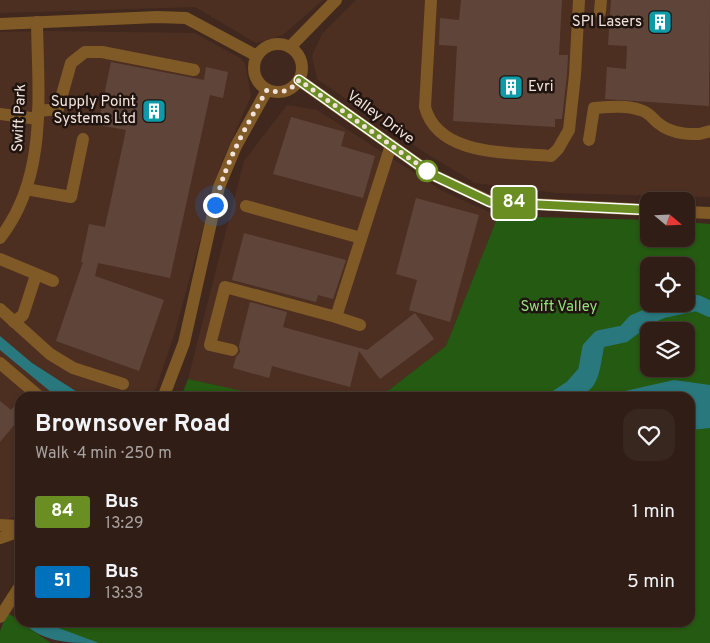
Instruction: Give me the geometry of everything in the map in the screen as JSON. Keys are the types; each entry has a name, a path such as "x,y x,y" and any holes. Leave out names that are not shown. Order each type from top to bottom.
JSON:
{"street":[{"path":"290,47 336,0"},
{"path":"431,0 424,107 428,119 446,138 470,148 551,156 558,149 569,130 575,75 579,0"},
{"path":"0,24 186,18 258,56"},
{"name":"Swift Park","path":"0,238 17,213 26,189 34,157 38,115 37,22"},
{"path":"276,44 290,47 296,52 302,65 299,80 295,85 282,92 267,90 256,79 255,63 258,56 262,50 276,44"},
{"path":"0,114 38,115 58,109 71,63 85,52 102,52 194,70"},
{"name":"Valley Drive","path":"299,80 433,175 490,202 640,210"},
{"path":"166,392 184,343 219,187 236,146 267,90"},
{"path":"589,140 594,108 640,110 673,131 703,134 710,131"},
{"path":"26,189 71,197 83,139"},
{"path":"336,317 391,145"},
{"path":"246,206 362,238"},
{"path":"695,212 710,213"},
{"path":"0,259 53,281"},
{"path":"14,322 24,316 36,275"},
{"path":"232,350 210,345 225,287 360,324"},
{"path":"0,309 50,354 73,368 123,384"},
{"path":"0,363 34,392"},
{"path":"0,525 15,526"},
{"path":"0,538 15,533"},
{"path":"1,614 15,593"}],"shaded area":[{"path":"0,0 323,0 283,35 256,43 195,7 0,13"},
{"path":"356,0 710,0 710,197 695,197 695,192 640,192 640,195 557,193 475,183 424,152 317,79 312,56 322,34"},
{"path":"0,32 195,33 240,58 245,63 251,96 221,164 174,335 155,392 15,392 15,516 0,523"},
{"path":"287,105 317,110 444,192 498,216 446,346 389,390 382,392 243,392 188,379 244,161"}],"green space":[{"name":"Swift Valley","path":"498,216 640,220 640,248 695,248 695,223 710,224 710,643 82,643 44,627 695,627 695,392 382,392 389,390 446,346"},
{"path":"188,379 246,392 183,392"},
{"path":"7,613 15,617 15,627 27,627 51,643 0,643 0,631"}],"water":[{"path":"695,304 710,306 710,311 695,309"},
{"path":"663,312 677,312 672,316 659,318 654,322 641,322"},
{"path":"640,323 640,332 627,342 604,347 601,366 591,388 586,392 574,392 588,379 601,343 624,336"},
{"path":"0,336 32,363 77,392 51,392 0,350"},
{"path":"674,380 710,385 710,428 695,430 695,392 623,392"},
{"path":"28,627 56,627 99,643 67,642 40,635"}],"building":[{"name":"Evri","path":"461,0 562,0 559,55 568,55 567,74 562,119 555,119 555,127 453,121 457,46 439,45 440,18 459,20"},
{"path":"611,0 710,0 709,106 605,99 607,67 626,69 627,46 608,45"},
{"path":"111,62 204,80 206,67 228,72 223,98 210,95 170,278 98,263 95,276 164,300 139,371 56,341 83,262 81,262 89,224 105,227 126,130 98,125"},
{"path":"291,117 345,132 341,146 375,156 363,198 273,174"},
{"path":"416,198 479,215 450,322 409,310 417,280 396,274"},
{"path":"244,233 346,260 333,299 318,295 316,302 232,280"},
{"path":"250,302 287,312 283,327 367,350 415,313 434,339 380,379 359,351 350,387 272,366 269,378 233,368 236,357 240,352 239,346"},
{"path":"0,401 11,410 15,405 15,424 0,442"}],"waterway":[{"path":"566,392 586,372 590,349 600,338 625,333 635,322 663,310 697,303 710,309"}],"bus line":[{"name":"84","path":"299,80 433,175 490,202 572,208 640,210"}],"place":[{"name":"SPI Lasers","path":"660,22"},
{"name":"Evri","path":"511,87"},
{"name":"Supply Point Systems Ltd","path":"154,111"}],"route":[{"path":"215,205 219,187 236,146 267,90 282,92 288,90 299,80 433,175 427,171"}]}
